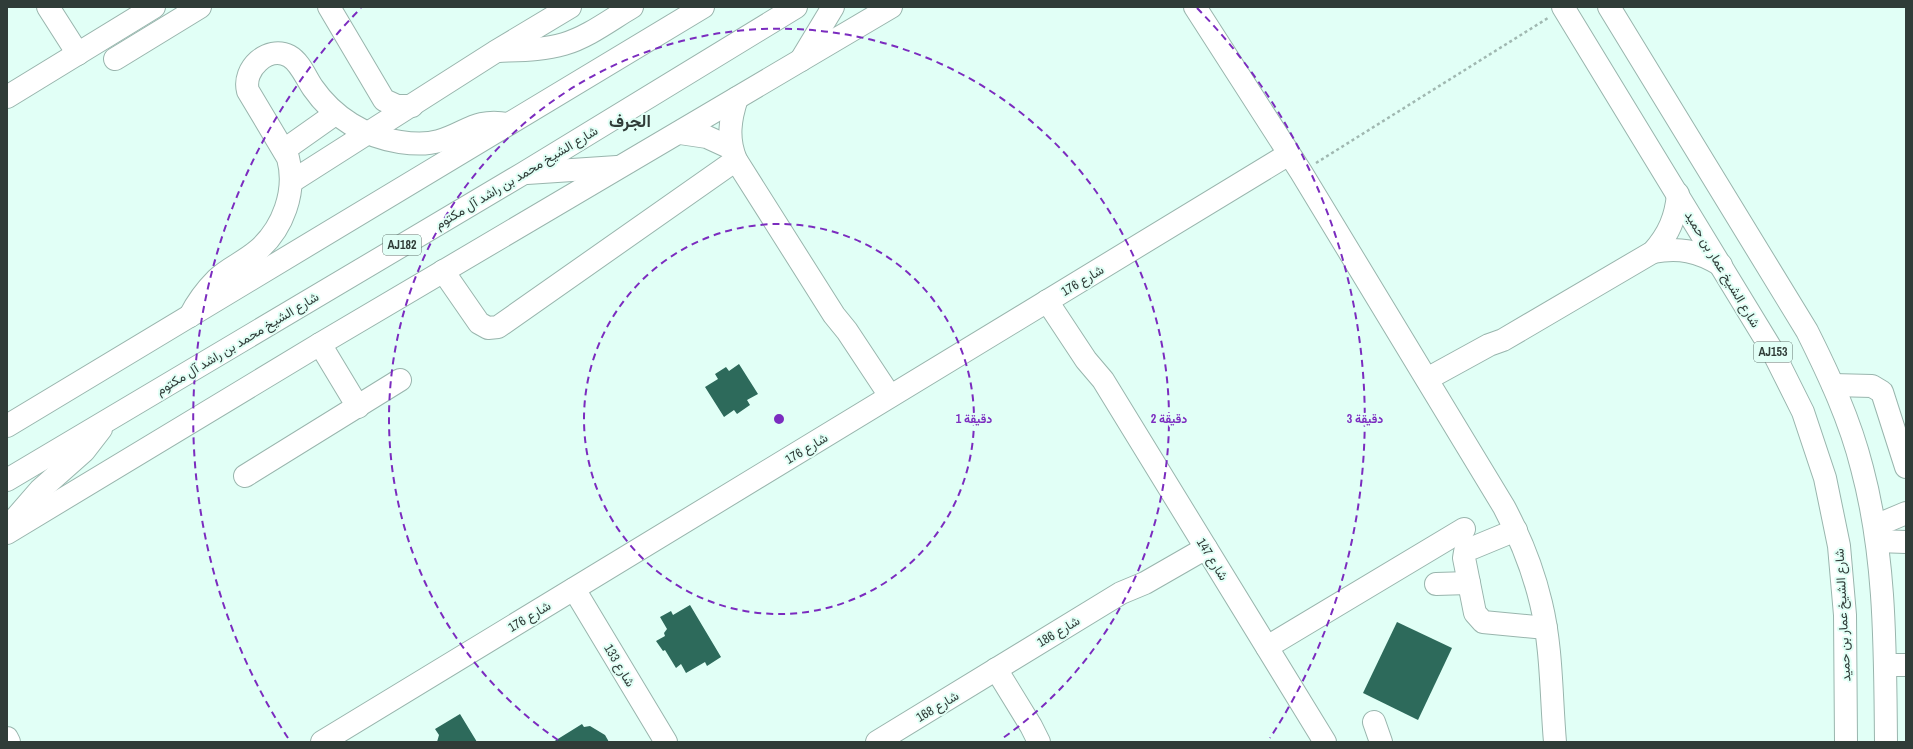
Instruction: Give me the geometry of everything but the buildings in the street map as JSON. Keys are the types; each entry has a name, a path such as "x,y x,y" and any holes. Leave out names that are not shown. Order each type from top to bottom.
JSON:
{"main road":[{"path":"48,7 78,54"},
{"path":"7,97 154,7"},
{"path":"115,59 200,7"},
{"path":"329,7 384,100 397,106 412,106"},
{"path":"291,182 495,52 570,7"},
{"path":"495,52 538,49 565,44 590,32 632,7"},
{"path":"7,426 703,7"},
{"name":"شارع الشيخ محمد بن راشد آل مكتوم","path":"7,480 524,173 796,7"},
{"path":"800,60 833,7"},
{"path":"7,533 320,344 617,168 680,133 891,7"},
{"path":"1195,7 1301,172 1504,507 1516,530 1534,578 1546,628 1555,742"},
{"name":"شارع الشيخ عمار بن حميد","path":"1563,8 1772,350 1789,380 1815,445 1833,512 1843,581 1846,742"},
{"name":"AJ153","path":"1611,9 1807,331 1833,384 1847,419 1862,468 1876,533 1882,584 1886,741"},
{"path":"190,316 198,302 218,278 256,251 268,240 284,214 289,199 291,182 290,167 284,150 248,91 246,84 248,72 258,62 272,54 278,53 290,57 298,65 320,98 335,114 370,133 399,142 424,144 440,141 481,123 494,122 508,124"},
{"path":"737,98 730,123 734,154 834,315 847,331 884,400"},
{"path":"284,150 335,114"},
{"path":"680,133 707,137 734,154"},
{"path":"443,271 479,323 488,328 498,327 734,154"},
{"name":"شارع 176","path":"322,742 345,736 574,589 1289,154"},
{"path":"524,173 617,168"},
{"path":"1430,385 1489,345 1504,340 1652,252 1661,242 1671,225 1677,207 1678,194"},
{"path":"1652,252 1681,249 1695,252 1721,265"},
{"name":"شارع 147","path":"1052,298 1092,355 1103,380 1325,741"},
{"path":"320,344 358,406"},
{"path":"245,476 400,380"},
{"path":"1833,384 1872,386 1882,392 1906,466"},
{"path":"7,528 40,490 84,451 108,419"},
{"path":"1876,533 1906,513"},
{"path":"1267,647 1464,529"},
{"path":"1516,530 1467,550 1464,558 1475,613 1480,620 1487,622 1546,628"},
{"path":"1876,533 1906,542"},
{"name":"شارع 186","path":"991,672 1120,593 1145,583 1202,542"},
{"path":"1436,584 1469,583"},
{"name":"شارع 133","path":"574,589 666,742"},
{"path":"1884,665 1906,665"},
{"path":"991,672 1031,742"},
{"path":"991,672 1031,726 1039,742"},
{"name":"شارع 168","path":"877,742 991,672"},
{"path":"7,738 9,742"}],"path":[{"path":"1301,172 1563,8"}],"district":[{"name":"الجرف","path":"630,121"}]}
